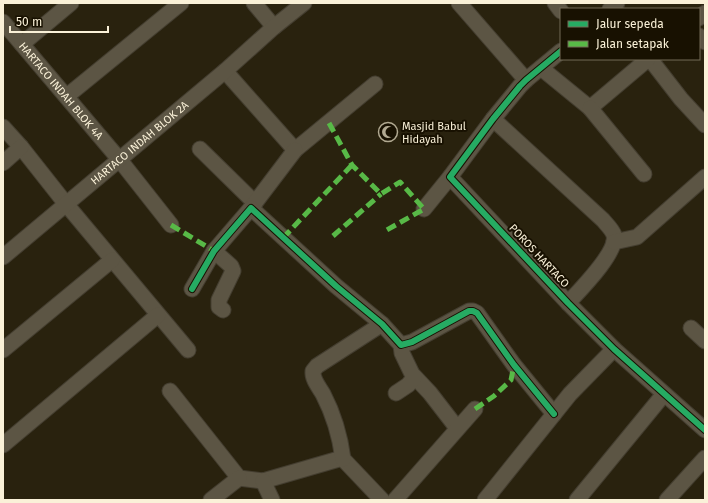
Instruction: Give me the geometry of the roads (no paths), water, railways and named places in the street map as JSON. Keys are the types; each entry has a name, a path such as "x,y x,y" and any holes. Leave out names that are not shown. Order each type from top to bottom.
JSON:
{"street":[{"path":"22,44 71,3"},
{"path":"67,96 181,3"},
{"path":"254,3 274,27"},
{"name":"HARTACO INDAH BLOK 2A","path":"3,257 304,3"},
{"path":"459,3 526,80"},
{"name":"HARTACO INDAH BLOK 4A","path":"3,22 120,159 171,225"},
{"path":"424,209 493,119 526,80 560,52"},
{"path":"590,108 648,60"},
{"path":"650,60 705,126"},
{"path":"541,68 590,108 644,174"},
{"path":"225,71 295,150"},
{"path":"192,289 214,251 253,206 295,150 375,84"},
{"path":"493,119 603,220 614,235 614,242 607,258 568,303"},
{"path":"3,127 22,147 66,204 188,350"},
{"path":"3,163 22,147"},
{"path":"200,148 253,206 336,286 382,324 401,345 402,353 414,376 430,393 457,428"},
{"name":"POROS HARTACO","path":"450,177 568,303 614,349 705,430"},
{"path":"614,242 636,238 705,177"},
{"path":"214,251 231,266 233,271 219,300 219,307 223,310"},
{"path":"3,350 112,260"},
{"path":"401,345 412,342 468,311 473,311 482,319 514,365 554,414"},
{"path":"3,446 158,315"},
{"path":"382,324 317,366 313,371 314,378 328,403 339,432 343,460 382,500"},
{"path":"691,328 705,341"},
{"path":"485,500 570,394 614,349"},
{"path":"396,393 412,381 414,376"},
{"path":"170,391 239,478 264,481 338,459 343,460"},
{"path":"577,500 664,394"},
{"path":"395,500 475,409"},
{"path":"667,500 705,458"},
{"path":"211,500 239,478"},
{"path":"264,481 272,500"}],"place":[{"name":"Masjid Babul Hidayah","path":"388,132"}]}
